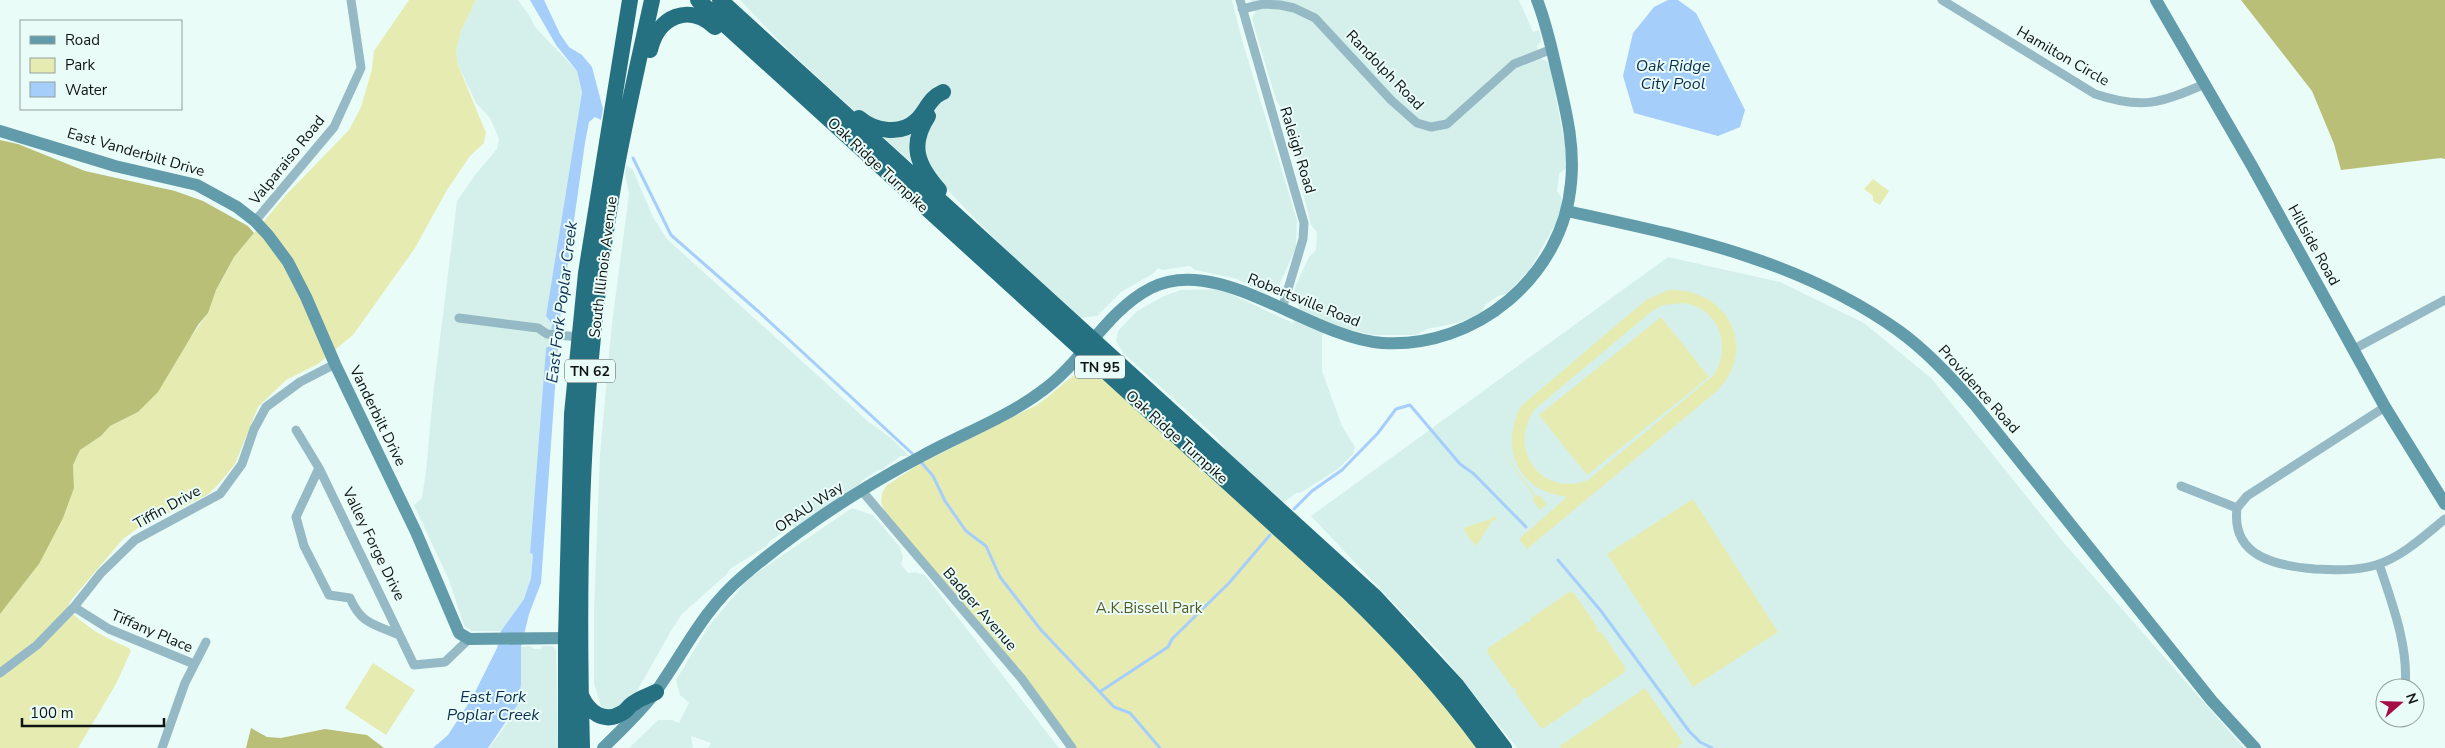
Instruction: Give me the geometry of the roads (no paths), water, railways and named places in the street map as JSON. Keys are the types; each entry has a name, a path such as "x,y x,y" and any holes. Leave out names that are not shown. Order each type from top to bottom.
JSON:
{"highway":[{"name":"South Illinois Avenue","path":"582,748 580,694 573,638 572,414 574,337 630,0"},
{"name":"South Illinois Avenue","path":"566,748 585,429 592,347 612,193 652,0"},
{"name":"Oak Ridge Turnpike","path":"698,0 770,67 1376,597 1457,686 1504,748"},
{"name":"Oak Ridge Turnpike","path":"720,0 1008,264 1088,346 1380,622 1446,695 1486,748"},
{"path":"732,0 792,66 834,95 870,127 876,129 896,129 911,125 917,120 934,96 943,92 918,133 916,148 921,165 933,184 974,222 1008,264"},
{"path":"629,108 643,82 653,38 662,23 673,18 695,15 706,18 738,48 770,67"},
{"path":"580,694 590,711 602,717 613,717 624,713 632,703 656,692"}],"street":[{"name":"Valparaiso Road","path":"255,221 334,127 361,68 351,0"},
{"name":"Robertsville Road","path":"1088,346 1134,298 1164,282 1177,278 1217,282 1336,333 1359,340 1384,343 1414,342 1444,336 1488,317 1520,291 1545,259 1567,211 1573,158 1552,49 1537,0"},
{"name":"Hamilton Circle","path":"1942,0 2095,94 2124,103 2153,103 2205,84"},
{"name":"Hillside Road","path":"2156,0 2205,84 2385,407 2445,504"},
{"name":"Randolph Road","path":"1241,5 1280,5 1294,8 1315,18 1416,123 1431,127 1447,124 1514,64 1552,49"},
{"name":"Raleigh Road","path":"1241,5 1304,223 1303,239 1282,309"},
{"name":"East Vanderbilt Drive","path":"0,131 115,166 198,184 237,207 255,221"},
{"name":"Providence Road","path":"1567,211 1670,233 1775,265 1845,296 1905,336 1945,371 1976,405 2212,701 2255,748"},
{"name":"Vanderbilt Drive","path":"255,221 288,262 306,297 335,364 464,636"},
{"path":"2354,350 2445,300"},
{"path":"459,318 538,328 546,334 574,337"},
{"name":"ORAU Way","path":"603,748 656,692 689,638 713,606 740,579 774,551 862,491 913,460 1016,408 1039,394 1088,346"},
{"name":"Tiffin Drive","path":"0,673 37,645 74,607 101,572 135,540 220,494 242,464 254,429 266,407 300,382 335,364"},
{"path":"2385,407 2247,496 2237,508 2236,521 2239,533 2249,548 2258,556 2279,565 2348,570 2379,564 2395,557 2445,519"},
{"name":"Valley Forge Drive","path":"296,430 319,468 414,665 445,662 464,636"},
{"path":"319,468 296,517 304,546 328,595 350,598 357,614 369,622 399,634"},
{"path":"2181,486 2237,508"},
{"name":"Badger Avenue","path":"862,491 1022,679 1072,748"},
{"path":"2379,564 2402,642 2405,678"},
{"name":"Tiffany Place","path":"74,607 109,629 194,664"},
{"path":"464,636 494,639 573,638"},
{"name":"Tiffany Place","path":"162,748 194,664 206,642"}],"water":[{"name":"East Fork Poplar Creek","path":"530,0 544,0 560,34 569,47 582,55 592,67 603,109 601,120 595,117 589,122 585,143 560,319 541,583 529,614 521,647 521,684 518,704 488,748 433,748 448,735 472,698 497,648 501,631 524,599 531,578 533,554 530,553 546,348 549,346 552,324 546,316 582,92 577,71 556,45"},
{"name":"Oak Ridge City Pool","path":"1668,0 1678,0 1696,13 1745,110 1740,127 1718,136 1634,113 1623,76 1633,33 1654,7"}],"waterway":[{"path":"633,158 671,235 759,312 916,457"},
{"path":"1294,509 1312,491 1342,470 1378,433 1396,409 1410,405 1460,464 1474,474 1526,527"},
{"path":"920,461 933,476 945,501 966,531 986,546 1000,577 1041,630 1114,707 1130,713 1160,748"},
{"path":"1101,691 1168,647 1172,639 1229,583 1270,535"},
{"path":"1558,560 1601,611 1689,731 1700,742 1712,748"}],"park label":[{"name":"A.K.Bissell Park","path":"1149,608"}]}
